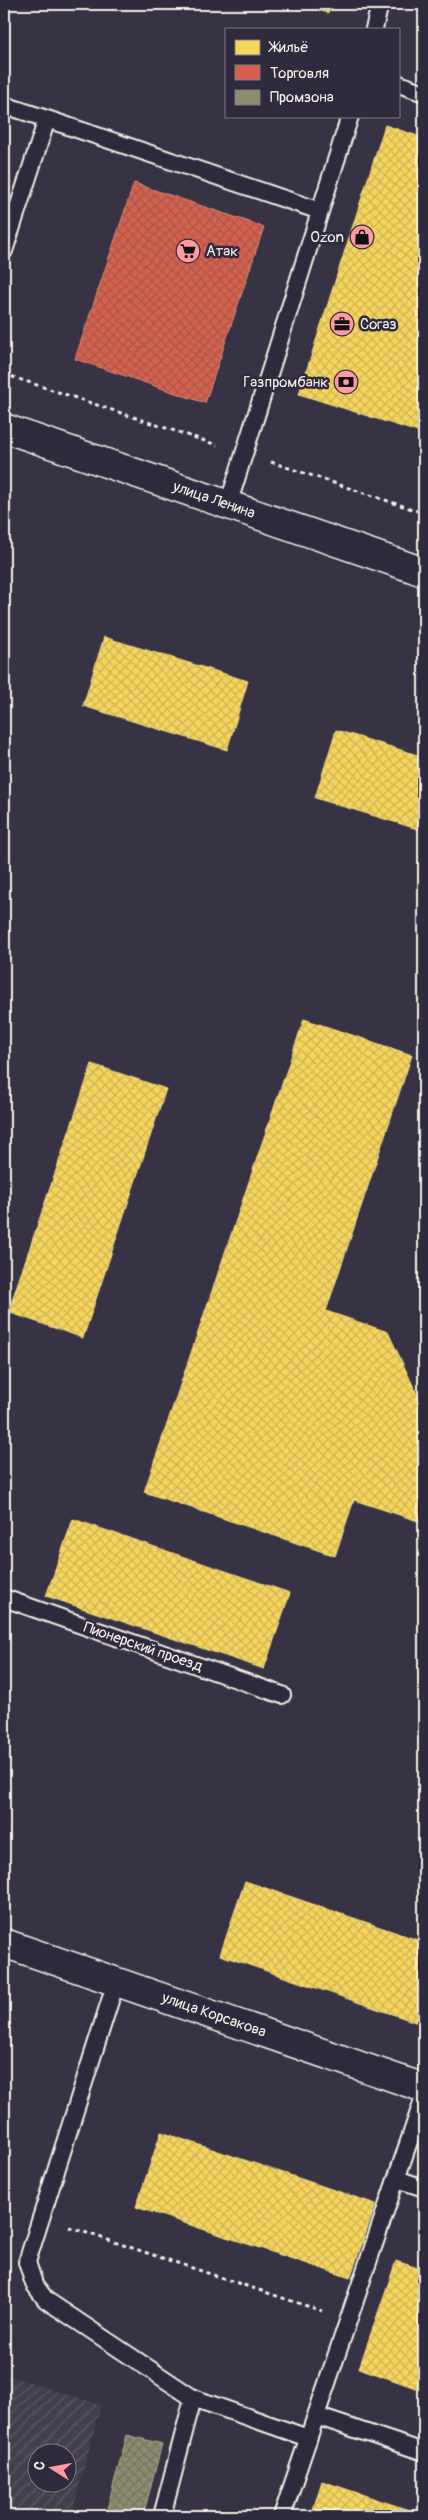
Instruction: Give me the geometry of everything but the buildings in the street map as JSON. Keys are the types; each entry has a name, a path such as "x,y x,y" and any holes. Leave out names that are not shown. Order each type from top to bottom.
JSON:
{"street":[{"name":"улица Ленина","path":"4,429 424,572"},
{"name":"улица Корсакова","path":"4,1942 424,2088"}],"lane":[{"path":"374,28 380,4"},
{"path":"400,84 424,93"},
{"path":"4,104 320,212"},
{"path":"228,505 349,118"},
{"path":"4,251 46,119"},
{"name":"Пионерский проезд","path":"4,1598 282,1696"},
{"path":"116,1982 27,2262 34,2284 46,2300 194,2398 308,2438"},
{"path":"282,2516 424,2097"},
{"path":"397,2179 424,2188"},
{"path":"162,2516 194,2398"},
{"path":"316,2416 424,2452"}],"path":[{"path":"40,2217 348,2320"}],"shaded area":[{"path":"4,2374 101,2405 78,2490 78,2442 28,2442 28,2492 77,2492 71,2516 4,2516"}],"place":[{"name":"Ozon","path":"362,237"},
{"name":"Атак","path":"188,251"},
{"name":"Согаз","path":"342,324"},
{"name":"Газпромбанк","path":"346,382"}]}
